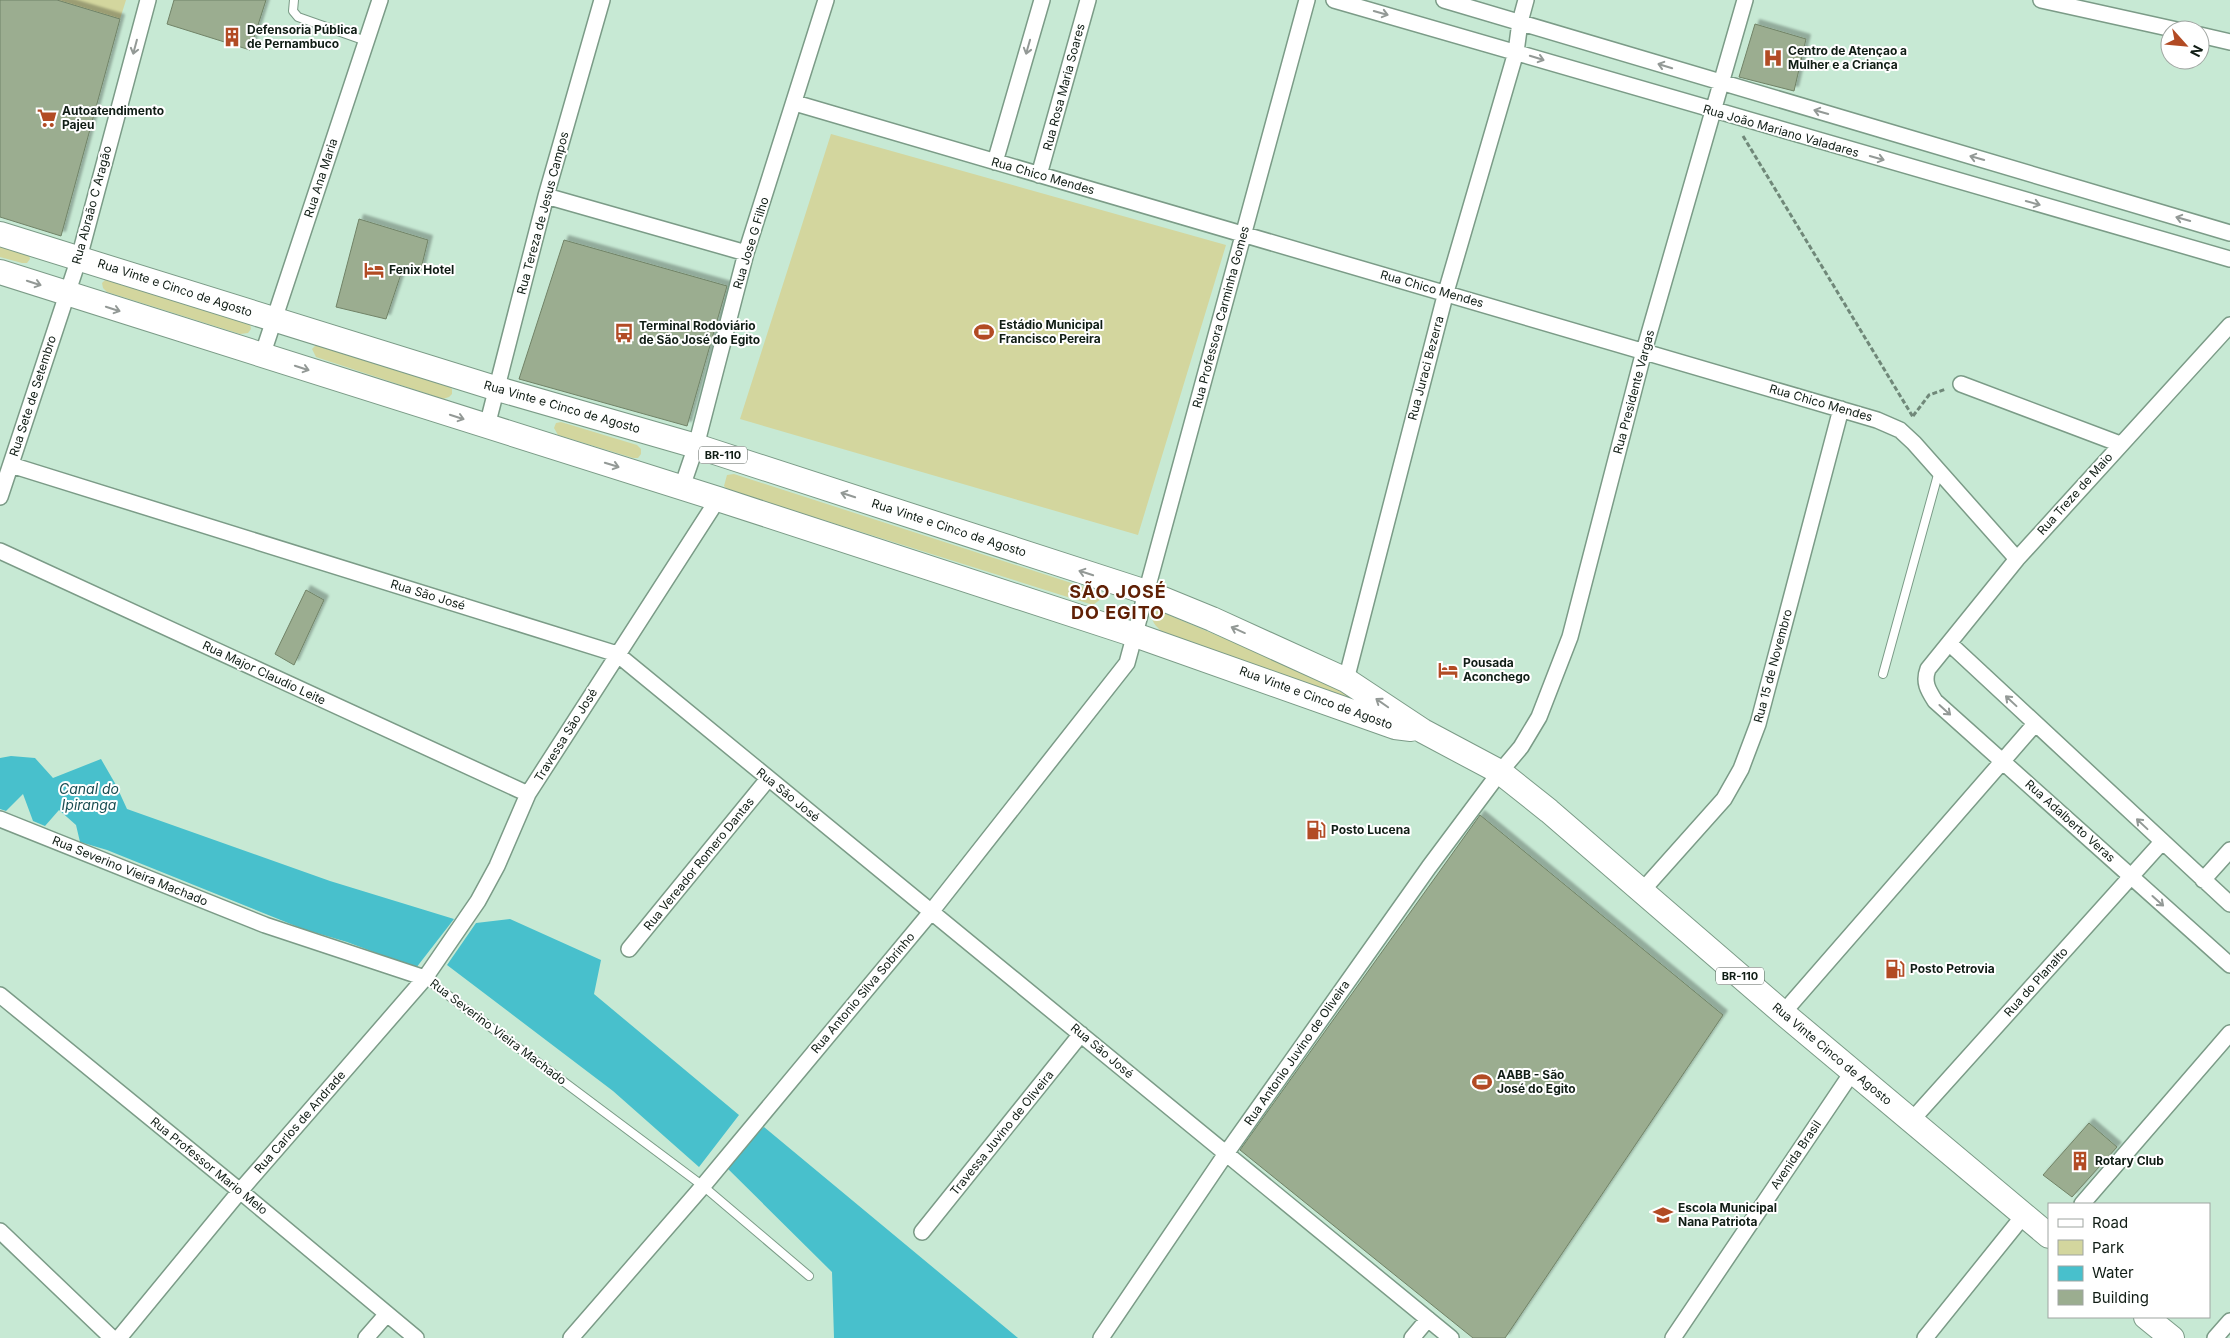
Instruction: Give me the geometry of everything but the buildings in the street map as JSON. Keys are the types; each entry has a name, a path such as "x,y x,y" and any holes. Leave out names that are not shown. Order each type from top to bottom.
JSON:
{"main road":[{"name":"Rua Vinte e Cinco de Agosto","path":"0,234 498,389 696,446 1146,592 1212,619 1346,680 1423,731"},
{"name":"Rua Vinte e Cinco de Agosto","path":"0,272 682,487 1135,635 1395,727 1423,731"},
{"name":"Rua Vinte Cinco de Agosto","path":"1423,731 1500,772 1549,811 1783,1013 2048,1235"},
{"path":"2147,1318 2168,1337"}],"street":[{"name":"Rua Abraão C Aragão","path":"67,294 148,0"},
{"name":"Rua Ana Maria","path":"262,356 380,0"},
{"name":"Rua Tereza de Jesus Campos","path":"487,426 546,196 602,0"},
{"name":"Rua Jose G Filho","path":"682,487 696,446 746,253 826,0"},
{"path":"995,162 1042,0"},
{"name":"Rua Rosa Maria Soares","path":"1040,174 1088,0"},
{"name":"Rua Professora Carminha Gomes","path":"1135,635 1307,0"},
{"name":"Rua João Mariano Valadares","path":"1334,0 1712,111 2230,259"},
{"path":"1444,0 2230,233"},
{"name":"Rua Juraci Bezerra","path":"1346,680 1446,292 1516,52 1520,22 1526,0"},
{"name":"Rua Presidente Vargas","path":"1500,772 1521,747 1540,718 1570,637 1644,351 1744,0"},
{"path":"2041,0 2160,26"},
{"path":"2210,37 2230,42"},
{"name":"Rua Chico Mendes","path":"795,103 1878,420 1900,430 1914,443 2017,559"},
{"path":"546,196 746,253"},
{"name":"Rua Sete de Setembro","path":"0,497 67,294"},
{"name":"Rua Treze de Maio","path":"1928,670 2017,559 2230,325"},
{"path":"1961,384 2120,444"},
{"name":"Rua 15 de Novembro","path":"1642,892 1724,799 1741,769 1758,724 1842,409"},
{"name":"Rua São José","path":"11,465 617,654 1081,1034 1225,1155 1451,1338"},
{"name":"Travessa São José","path":"426,978 462,925 497,866 528,794 718,499"},
{"name":"Rua Major Claudio Leite","path":"0,551 528,794"},
{"name":"Rua Antonio Silva Sobrinho","path":"571,1338 703,1186 931,912 1127,663 1135,635"},
{"path":"1949,643 2230,904"},
{"name":"Rua Adalberto Veras","path":"1928,670 1926,684 1935,701 2230,965"},
{"path":"1783,1013 2035,724"},
{"name":"Rua Antonio Juvino de Oliveira","path":"1101,1338 1225,1155 1423,875 1500,772"},
{"name":"Rua Vereador Romero Dantas","path":"629,949 768,779"},
{"name":"Rua Severino Vieira Machado","path":"0,819 265,926 426,978"},
{"name":"Rua do Planalto","path":"1911,1121 2162,842"},
{"path":"2203,880 2230,850"},
{"name":"Rua Carlos de Andrade","path":"119,1338 240,1191 426,978"},
{"name":"Rua Professor Mario Melo","path":"0,996 240,1191 386,1315 416,1338"},
{"path":"2083,1203 2230,1032"},
{"name":"Travessa Juvino de Oliveira","path":"922,1232 1081,1034"},
{"name":"Avenida Brasil","path":"1673,1338 1853,1071"},
{"path":"1925,1338 2024,1215"},
{"path":"0,1231 112,1338"},
{"path":"366,1338 386,1315"},
{"path":"1412,1338 1428,1319"},
{"path":"2215,1338 2230,1321"}],"lane":[{"path":"294,0 293,11 298,16 366,41"},
{"path":"1884,674 1938,472"},
{"name":"Rua Severino Vieira Machado","path":"426,978 703,1186 809,1276"}],"path":[{"path":"1730,116 1913,416 1914,443"},
{"path":"1913,416 1929,395 1961,384"}],"green space":[{"path":"57,0 126,0 120,19"},
{"name":"Estádio Municipal Francisco Pereira","path":"831,134 1226,245 1138,535 740,419"},
{"path":"0,244 29,255 30,259 27,263 22,263 0,257"},
{"path":"106,279 250,323 251,329 248,333 240,334 107,292 103,288 102,283"},
{"path":"316,345 446,384 452,389 452,394 443,399 316,357 312,349"},
{"path":"561,422 637,445 641,449 641,454 638,458 633,458 558,435 554,428 556,423"},
{"path":"734,474 1093,590 1101,599 1093,605 728,490 724,486 727,475"},
{"path":"1159,611 1292,667 1370,706 1164,634 1152,619 1152,612"}],"water":[{"name":"Canal do Ipiranga","path":"11,756 35,758 53,778 101,759 127,809 330,881 454,919 416,968 347,942 303,929 107,850 80,842 76,825 59,810 45,826 33,821 23,794 6,811 0,809 0,758"},
{"path":"510,919 601,960 594,994 739,1115 699,1167 613,1091 447,965 476,923"},
{"path":"764,1127 1018,1338 834,1338 832,1272 722,1163"}],"place":[{"name":"Defensoria Pública de Pernambuco","path":"232,37"},
{"name":"Centro de Atençao a Mulher e a Criança","path":"1773,58"},
{"name":"Autoatendimento Pajeu","path":"47,118"},
{"name":"Fenix Hotel","path":"374,270"},
{"name":"Estádio Municipal Francisco Pereira","path":"984,332"},
{"name":"Terminal Rodoviário de São José do Egito","path":"624,333"},
{"name":"Pousada Aconchego","path":"1448,670"},
{"name":"Posto Lucena","path":"1316,830"},
{"name":"Posto Petrovia","path":"1895,969"},
{"name":"AABB - São José do Egito","path":"1482,1082"},
{"name":"Rotary Club","path":"2080,1161"},
{"name":"Escola Municipal Nana Patriota","path":"1663,1215"}],"district":[{"name":"SÃO JOSÉ DO EGITO","path":"1118,602"}]}
